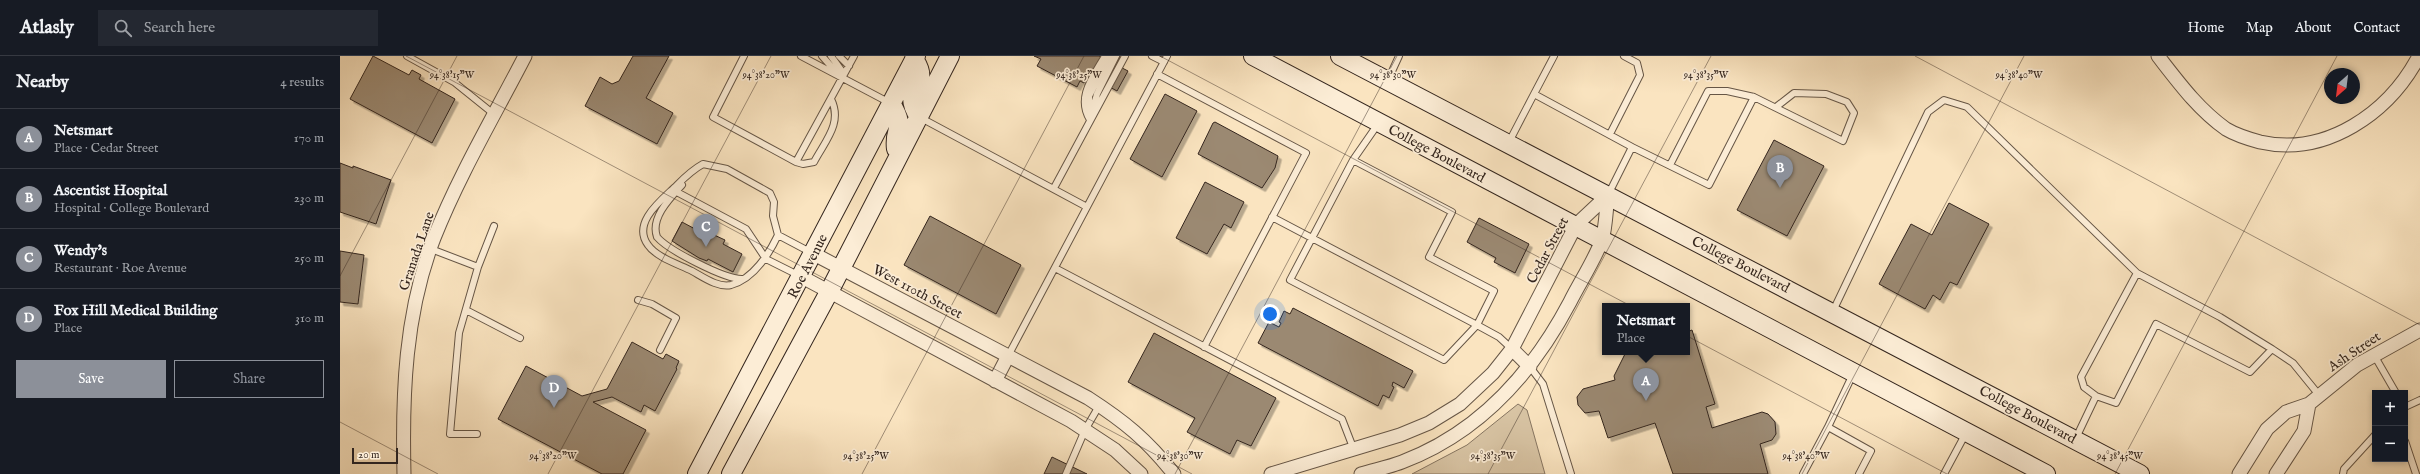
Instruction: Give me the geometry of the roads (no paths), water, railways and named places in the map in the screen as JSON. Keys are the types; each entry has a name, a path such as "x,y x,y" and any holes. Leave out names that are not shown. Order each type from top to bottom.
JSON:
{"main road":[{"path":"731,474 829,292 950,56"},
{"name":"College Boulevard","path":"1252,56 1576,225 2046,474"},
{"name":"College Boulevard","path":"1340,56 1832,311 2140,474"},
{"path":"915,57 921,69 921,79 911,96 912,106 919,116"},
{"name":"Roe Avenue","path":"697,474 802,277 915,57"},
{"path":"891,103 899,117 901,126 895,138 898,157"}],"street":[{"name":"Granada Lane","path":"404,474 403,404 409,338 419,285 431,249 452,199 525,56"},
{"path":"2158,56 2195,103 2227,129 2250,140 2274,145 2299,145 2328,138 2343,132 2365,118 2399,86 2419,56"},
{"path":"1361,474 1402,462 1461,431 1489,409 1530,367 1551,338 1602,239 1608,195"},
{"name":"Cedar Street","path":"1271,474 1400,435 1429,423 1460,404 1493,373 1512,349 1576,225 1608,195"},
{"name":"West 110th Street","path":"814,254 1008,356 1099,406 1127,424 1155,450 1174,474"},
{"path":"802,277 1085,430 1115,450 1141,474"},
{"name":"Ash Street","path":"2239,474 2267,429 2286,412 2314,399 2374,354 2420,330"},
{"path":"1512,349 1530,367"},
{"path":"995,381 1008,356"},
{"path":"2276,474 2304,431 2314,399"}],"lane":[{"path":"407,56 454,82 495,115"},
{"path":"744,56 713,117 796,162 803,164 814,162 834,125 836,113 831,99"},
{"path":"801,56 843,76 891,103"},
{"path":"822,56 843,76"},
{"path":"831,56 843,76"},
{"path":"839,56 849,66"},
{"path":"796,162 854,56"},
{"path":"1090,120 1085,111 1084,95 1105,56"},
{"path":"1090,120 1089,96 1110,56"},
{"path":"1090,120 1097,94 1116,56"},
{"path":"1054,188 1125,56"},
{"path":"1152,56 1164,62"},
{"path":"1008,356 1167,56"},
{"path":"1387,80 1399,56"},
{"path":"1508,143 1554,56"},
{"path":"1610,134 1640,75 1637,63 1624,56"},
{"path":"1157,74 1306,153 1204,347"},
{"path":"1670,165 1708,91 1727,91 1754,98 1776,107 1843,141 1854,113 1847,102 1826,94 1794,93 1776,107"},
{"path":"1534,94 1632,147 1709,185 1754,98"},
{"path":"1832,311 1928,112 1944,100 1967,107 2137,273 2220,317 2293,363 2314,399"},
{"path":"919,116 1087,207"},
{"path":"1353,160 1452,212 1429,257 1494,291 1477,325 1444,360 1290,280 1353,160 1379,122"},
{"path":"1608,195 1632,147"},
{"path":"674,191 656,203 644,224 643,235 647,244 653,251 716,284 730,285 742,279 766,259 778,235 773,216 774,202 770,193 727,169 702,164 695,168 674,191 655,224 657,237 670,247 728,278 742,279"},
{"path":"674,191 746,229 766,259 802,277"},
{"path":"1272,217 1499,337 1512,349"},
{"path":"477,434 450,434 458,333 478,267 494,226"},
{"path":"778,235 814,254"},
{"path":"431,249 478,267"},
{"path":"1055,268 1342,419 1354,450"},
{"path":"2137,273 2081,377 2084,387 2096,396 2116,403 2156,324 2250,372 2272,349"},
{"path":"638,300 652,304 676,318 660,350"},
{"path":"466,310 520,338"},
{"path":"2374,354 2394,390"},
{"path":"1530,367 1543,384 1570,474"},
{"path":"1803,474 1828,427 1854,372"},
{"path":"2075,440 2096,396"},
{"path":"2408,406 2420,400"},
{"path":"1066,474 1085,430 1099,406"},
{"path":"1828,427 1871,451 1859,474"},
{"path":"1944,474 1967,432"},
{"path":"2343,474 2344,469 2372,438"},
{"path":"2408,451 2416,474"}],"place":[{"name":"Ascentist Hospital","path":"1780,188"},
{"name":"Wendy's","path":"706,247"},
{"name":"Netsmart","path":"1646,401"},
{"name":"Fox Hill Medical Building","path":"554,408"}]}
